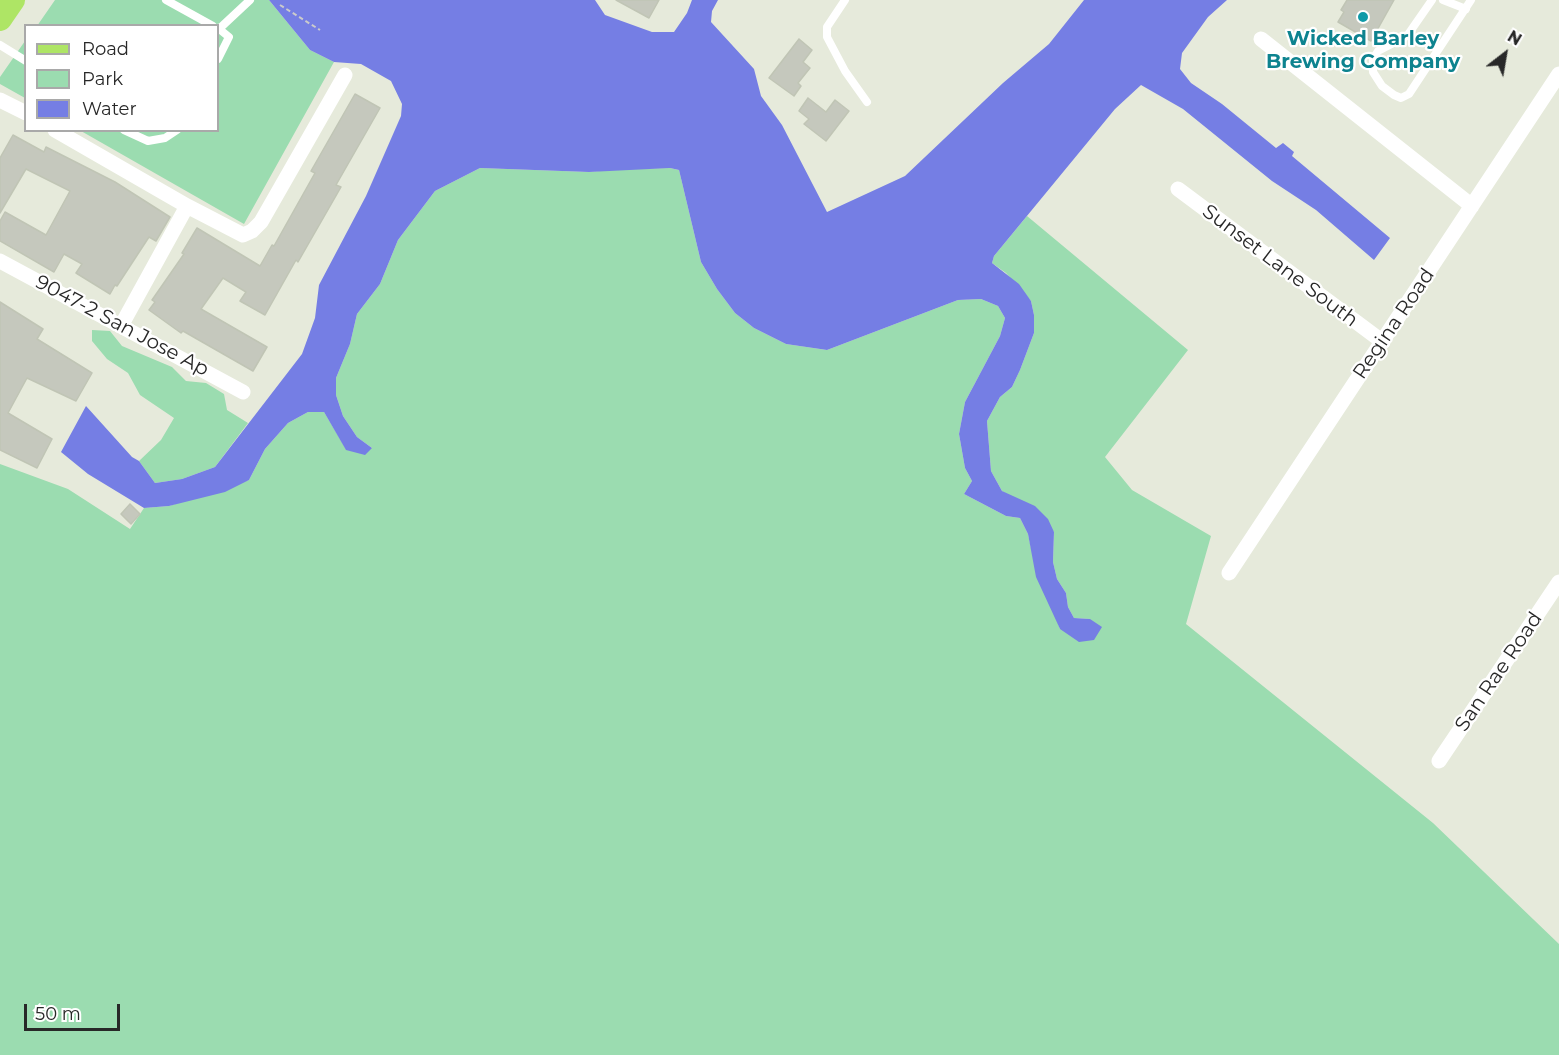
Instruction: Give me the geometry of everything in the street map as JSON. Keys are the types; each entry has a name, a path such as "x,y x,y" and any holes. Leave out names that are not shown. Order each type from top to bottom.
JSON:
{"main road":[{"path":"0,20 13,0"}],"street":[{"path":"1261,39 1472,206"},
{"name":"Regina Road","path":"1229,573 1559,74"},
{"path":"58,132 187,206 243,235 252,231 261,222 345,75"},
{"path":"2,106 24,112"},
{"name":"Sunset Lane South","path":"1178,189 1383,342"},
{"path":"121,326 187,206"},
{"name":"9047-2 San Jose Ap","path":"0,261 243,392"},
{"name":"San Rae Road","path":"1439,761 1559,582"}],"lane":[{"path":"166,0 209,24"},
{"path":"219,26 250,0"},
{"path":"846,0 827,27 827,37 845,71 867,102"},
{"path":"1432,0 1407,36 1378,51 1373,59 1372,72 1382,86 1401,98 1409,94 1472,0"},
{"path":"1443,0 1466,9"},
{"path":"219,30 229,37 219,58"},
{"path":"0,45 24,60"},
{"path":"128,132 148,141 165,138 174,132"}],"path":[{"path":"280,4 320,30"}],"green space":[{"path":"55,0 269,0 310,50 334,62 244,224 83,132 219,132 219,24 38,24"},
{"path":"24,42 24,97 0,84 0,77"},
{"path":"480,168 589,172 623,169 670,168 679,170 701,262 717,289 735,313 754,328 786,344 827,350 958,300 981,299 998,306 1005,318 1000,336 965,402 959,434 965,468 972,481 964,494 1006,516 1020,518 1028,534 1060,629 1090,619 1074,618 1068,607 1066,593 1057,579 1053,562 1054,532 1002,491 991,471 987,421 1000,397 1012,387 1034,333 1031,301 1006,273 992,263 994,256 1027,216 1188,350 1105,457 1132,490 1211,536 1186,624 1433,823 1559,944 1559,1055 0,1055 0,464 68,489 130,529 144,508 169,506 249,480 265,449 288,423 308,412 324,412 346,449 372,448 357,437 343,416 336,395 336,378 350,344 357,314 380,284 398,240 435,191"},
{"path":"92,330 110,331 122,346 172,367 186,381 206,383 224,394 227,410 248,423 215,467 182,479 155,483 139,461 161,440 174,418 140,395 128,373 107,359 92,341"}],"water":[{"path":"269,0 595,0 605,15 652,32 674,32 687,13 692,0 718,0 712,11 711,22 754,69 761,96 782,125 827,212 905,176 1003,83 1049,44 1084,0 1227,0 1208,17 1182,53 1180,69 1191,83 1222,104 1276,148 1283,143 1294,152 1292,156 1390,238 1374,260 1316,210 1272,181 1183,109 1141,85 1115,109 994,256 992,263 1019,284 1031,301 1034,333 1012,387 1000,397 987,421 991,471 1002,491 1035,506 1048,519 1054,532 1053,562 1057,579 1066,593 1068,607 1074,618 1090,619 1102,627 1094,640 1079,642 1060,629 1036,577 1028,534 1020,518 1006,516 964,494 972,481 965,468 959,434 965,402 1000,336 1005,318 998,306 981,299 958,300 827,350 786,344 754,328 735,313 717,289 701,262 679,170 670,168 589,172 480,168 435,191 398,240 380,284 357,314 350,344 336,378 336,395 343,416 357,437 372,448 365,455 346,450 324,412 308,412 288,423 265,449 249,480 225,492 169,506 144,508 88,474 61,452 86,406 132,457 139,461 155,483 182,479 215,467 302,354 315,318 319,285 366,196 401,116 402,104 391,81 361,64 334,62 310,50"}],"building":[{"path":"616,0 659,0 649,18"},
{"name":"Wicked Barley Brewing Company","path":"1347,0 1394,0 1371,41 1338,22"},
{"path":"799,39 812,50 803,62 810,68 798,83 801,86 794,96 769,78"},
{"path":"355,94 380,108 336,185 341,187 265,315 240,301 246,292 223,278 201,309 267,347 253,371 183,331 181,333 149,310 155,302 152,300 184,254 182,253 197,228 260,266 272,245 274,246 315,173 311,171"},
{"path":"808,98 826,112 835,100 849,111 826,141 804,124 809,119 799,111"},
{"path":"13,135 44,152 46,147 115,182 170,217 156,241 149,237 110,294 76,273 82,264 64,254 54,272 0,241 0,221 5,212 46,235 70,191 26,169 0,213 0,158"},
{"path":"0,302 43,329 37,339 92,373 76,401 27,378 8,413 52,439 37,468 0,450"},
{"path":"130,504 140,514 131,524 121,514"}],"place":[{"name":"Wicked Barley Brewing Company","path":"1363,17"}]}
